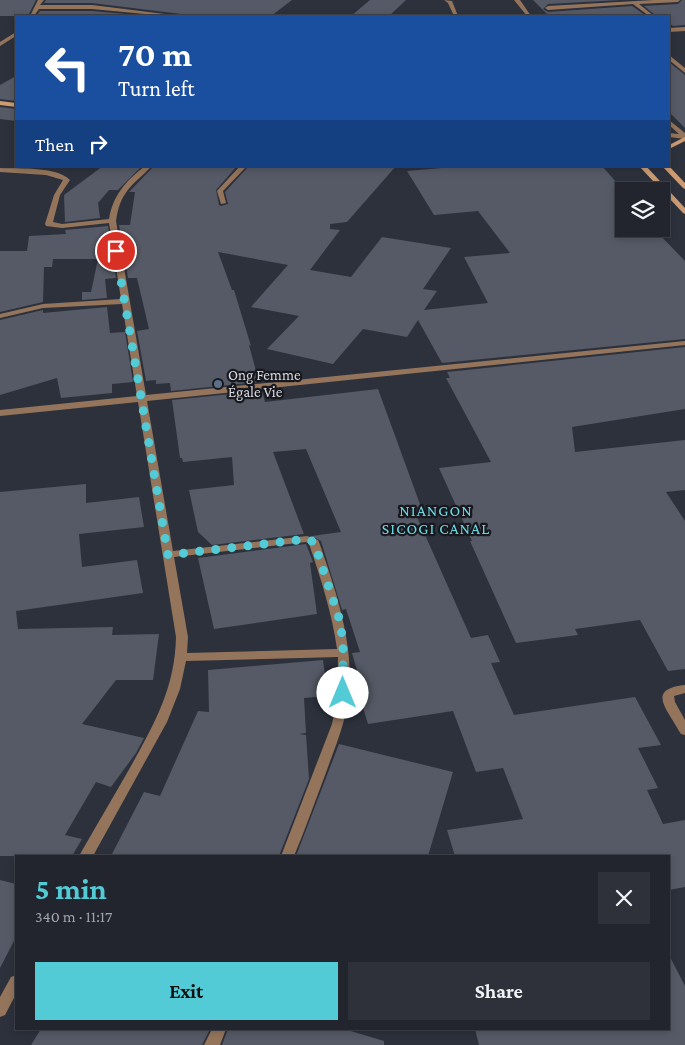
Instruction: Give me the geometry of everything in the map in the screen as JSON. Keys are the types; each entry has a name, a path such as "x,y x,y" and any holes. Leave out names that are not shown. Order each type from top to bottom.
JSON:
{"main road":[{"path":"0,103 15,106"},
{"path":"670,139 685,138"},
{"path":"670,146 685,138"},
{"path":"643,167 685,212"},
{"path":"667,167 685,187"}],"street":[{"path":"33,15 42,0"},
{"path":"447,0 450,2 456,15"},
{"path":"517,0 528,15"},
{"path":"548,8 606,2 634,3 678,0"},
{"path":"634,3 651,15"},
{"path":"38,7 92,7 168,15"},
{"path":"670,30 685,30"},
{"path":"2,44 15,35"},
{"path":"2,44 15,44"},
{"path":"670,58 685,71"},
{"path":"670,123 685,138"},
{"path":"670,135 685,138"},
{"path":"87,855 162,721 176,687 183,657 182,637 112,221 114,205 121,192 148,167"},
{"path":"223,203 220,192 243,167"},
{"path":"0,170 52,174 66,178 66,184 57,194 50,224 62,226 112,221"},
{"path":"0,316 43,306 125,300"},
{"path":"0,413 685,343"},
{"path":"168,555 307,539 314,542 340,621 343,653 343,705 338,724 288,855"},
{"path":"183,657 343,653"},
{"path":"685,689 676,690 668,694 669,702 685,731"},
{"path":"0,1011 15,982"},
{"path":"212,1045 219,1030"}],"building":[{"path":"0,0 36,0 28,15 0,16"},
{"path":"46,0 292,0 272,15 182,15 92,3 44,3"},
{"path":"370,0 406,0 390,15 352,15"},
{"path":"533,0 621,0 548,4 543,9 548,12 632,6 645,15 548,15"},
{"path":"685,0 685,25 673,26 670,24 670,15 655,15 644,6 678,4"},
{"path":"40,11 92,11 138,15 37,15"},
{"path":"670,63 685,75 685,128 670,113"},
{"path":"15,77 15,101 0,99 0,85"},
{"path":"0,107 15,109 15,121 0,119"},
{"path":"102,167 141,167 118,190 109,190 98,203 100,218 65,222 64,195"},
{"path":"153,167 236,167 216,190 219,205 221,206 228,204 225,192 248,167 395,167 347,222 330,224 330,229 340,230 310,270 351,277 382,237 451,248 423,289 437,291 424,310 488,303 464,257 510,253 478,211 434,215 407,171 453,167 603,167 616,182 615,237 662,237 685,261 685,339 442,363 418,320 407,337 363,329 333,364 267,349 299,316 251,307 288,265 218,252 232,290 234,290 251,346 249,345 259,382 171,391 170,383 156,384 156,380 146,381 137,331 149,329 137,278 128,278 119,225 130,225 135,192 129,192"},
{"path":"108,226 116,278 105,279 107,298 82,300 82,292 91,292 98,259 53,259 52,267 44,267 43,302 0,312 0,251 27,251 29,236 66,234 65,230"},
{"path":"107,307 110,333 125,332 133,382 112,384 112,393 61,398 57,378 0,395 0,320 43,310 43,313"},
{"path":"685,347 685,409 572,427 575,452 685,440 685,490 666,492 685,521 685,669 668,671 640,620 575,629 578,635 516,643 439,468 491,462 446,378 450,378 447,372"},
{"path":"378,389 421,507 413,508 471,638 488,635 500,662 491,663 514,715 635,697 661,745 638,748 658,788 647,790 663,824 685,820 685,887 670,890 670,855 455,855 447,830 523,819 503,768 476,772 453,711 368,724 357,688 362,688 352,653 360,652 346,609 342,610 321,541 312,536 341,532 306,449 273,452 304,534 212,545 198,532 189,490 234,485 232,457 183,462 182,458 180,458 172,400 262,391 265,402"},
{"path":"86,484 86,503 139,497 144,527 79,534 82,567 137,560 143,593 16,611 18,629 113,627 112,635 159,634 153,680 116,680 82,724 144,738 136,753 111,787 96,782 65,835 82,839 73,855 0,856 0,492"},
{"path":"306,544 313,562 310,563 317,614 214,629 198,558"},
{"path":"323,660 328,696 304,698 306,733 299,734 306,735 309,779 279,855 112,855 144,792 160,796 198,711 209,712 208,670"},
{"path":"339,744 453,772 428,855 296,855"},
{"path":"0,880 15,884 15,939 0,968"},
{"path":"670,957 685,986 685,1045 479,1045 475,1030 670,1030"},
{"path":"40,1030 210,1030 202,1045 31,1045"},
{"path":"228,1030 347,1030 384,1041 384,1045 222,1045"}],"place":[{"name":"Ong Femme Égale Vie","path":"218,384"}],"district":[{"name":"NIANGON SICOGI CANAL","path":"436,519"}],"route":[{"path":"116,251 143,398 168,555 307,539 314,542 340,621 343,643 343,693"}]}
